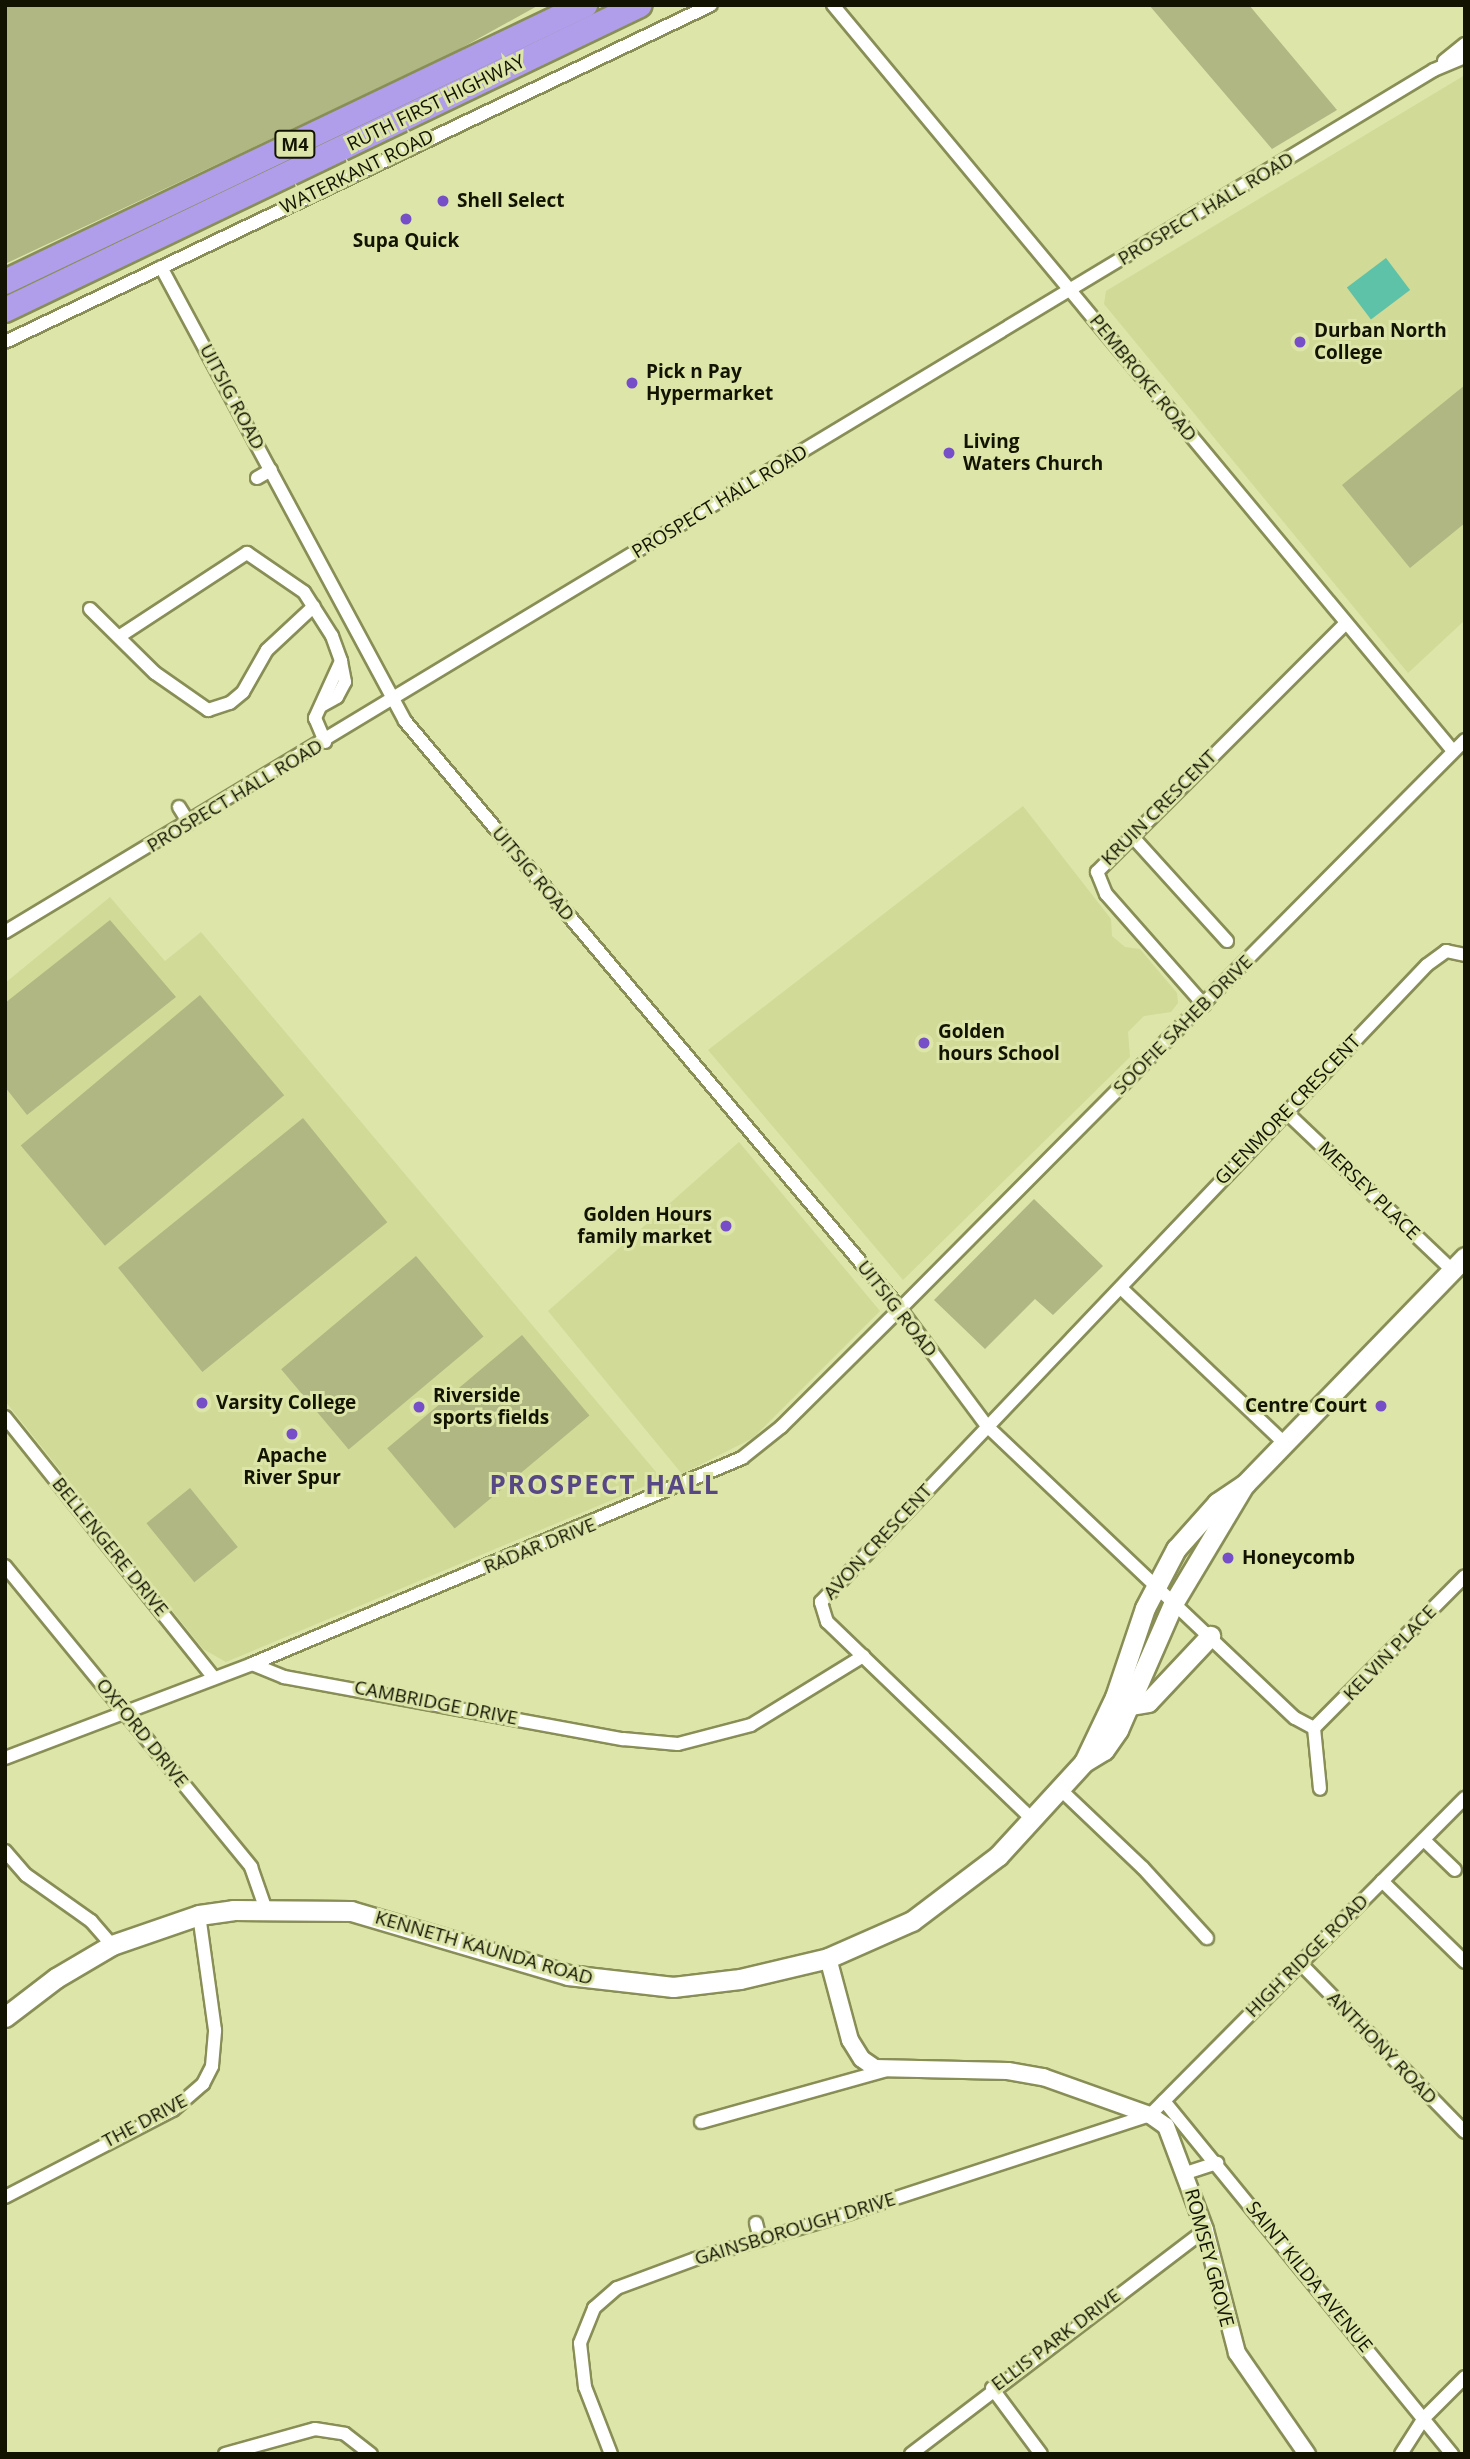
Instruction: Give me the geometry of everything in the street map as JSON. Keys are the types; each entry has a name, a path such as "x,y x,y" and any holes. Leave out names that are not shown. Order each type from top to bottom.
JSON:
{"highway":[{"path":"485,54 566,5"},
{"name":"RUTH FIRST HIGHWAY","path":"5,282 584,5"},
{"name":"RUTH FIRST HIGHWAY","path":"5,310 640,5"}],"main road":[{"name":"KENNETH KAUNDA ROAD","path":"8,2009 112,1945 199,1915 265,1907 351,1912 391,1920 568,1975 634,1986 710,1985 828,1958 882,1936 942,1903 998,1856 1084,1762 1104,1750 1123,1701 1156,1585 1176,1549 1209,1512 1245,1484 1458,1263"},
{"name":"KENNETH KAUNDA ROAD","path":"1123,1701 1174,1602 1245,1484"},
{"path":"1123,1701 1153,1698 1210,1636"}],"street":[{"name":"WATERKANT ROAD","path":"5,342 711,5"},
{"name":"PEMBROKE ROAD","path":"833,5 1453,751"},
{"name":"PROSPECT HALL ROAD","path":"5,932 1072,291 1434,70 1465,44"},
{"name":"PROSPECT HALL ROAD","path":"1434,70 1465,57"},
{"name":"UITSIG ROAD","path":"161,267 405,721 900,1309 987,1426"},
{"path":"257,478 271,470"},
{"path":"121,636 247,553 288,577 314,606 341,661 321,706 315,727 325,742"},
{"path":"90,609 121,636 155,673 199,707 213,710 243,692 267,650 314,606"},
{"name":"KRUIN CRESCENT","path":"1204,1005 1101,887 1097,872 1131,835 1345,624"},
{"name":"SOOFIE SAHEB DRIVE","path":"900,1309 1465,740"},
{"path":"179,807 189,823"},
{"path":"1131,835 1227,942"},
{"name":"GLENMORE CRESCENT","path":"987,1426 1122,1289 1285,1111 1427,965 1459,953"},
{"name":"MERSEY PLACE","path":"1285,1111 1458,1263"},
{"path":"1122,1289 1284,1443"},
{"name":"RADAR DRIVE","path":"252,1664 742,1458 781,1427 900,1309"},
{"name":"BELLENGERE DRIVE","path":"5,1417 214,1678"},
{"path":"987,1426 1295,1718 1314,1728 1320,1789"},
{"name":"AVON CRESCENT","path":"987,1426 821,1601 824,1618 1033,1820"},
{"name":"OXFORD DRIVE","path":"5,1566 251,1867 265,1907"},
{"name":"KELVIN PLACE","path":"1314,1728 1465,1576"},
{"name":"CAMBRIDGE DRIVE","path":"252,1664 284,1677 622,1739 678,1744 751,1725 863,1656"},
{"path":"5,1758 252,1664"},
{"path":"1061,1790 1143,1868 1207,1938"},
{"name":"HIGH RIDGE ROAD","path":"1150,2115 1465,1798"},
{"path":"1423,1840 1455,1871"},
{"path":"5,1851 26,1875 91,1920 112,1945"},
{"path":"1382,1881 1465,1962"},
{"name":"THE DRIVE","path":"5,2196 173,2109 203,2084 212,2066 215,2030 199,1915"},
{"path":"828,1958 855,2050 869,2066 885,2071"},
{"name":"ANTHONY ROAD","path":"1300,1963 1465,2132"},
{"name":"ROMSEY GROVE","path":"701,2122 885,2071 1008,2071 1043,2077 1150,2115 1171,2133 1186,2173 1205,2230 1237,2353 1307,2454"},
{"name":"SAINT KILDA AVENUE","path":"1164,2101 1452,2454"},
{"name":"GAINSBOROUGH DRIVE","path":"611,2454 579,2362 585,2323 594,2308 631,2280 1150,2115"},
{"path":"1186,2173 1217,2163"},
{"path":"756,2223 760,2239"},
{"name":"ELLIS PARK DRIVE","path":"911,2454 992,2388 1205,2230"},
{"path":"1401,2454 1424,2418 1465,2377"},
{"path":"992,2388 1041,2454"},
{"path":"225,2454 315,2429 345,2434 371,2454"}],"shaded area":[{"path":"5,5 539,5 447,56 5,264"},
{"path":"1149,5 1249,5 1337,110 1272,149"},
{"name":"Durban North College","path":"1465,75 1465,620 1408,673 1104,304 1106,291"},
{"path":"1465,385 1465,523 1410,568 1342,485"},
{"name":"Golden hours School","path":"1023,806 1111,919 1112,936 1125,947 1140,949 1177,993 1178,1003 1171,1012 1144,1016 1128,1032 1130,1057 903,1280 708,1050"},
{"path":"110,897 165,961 201,932 662,1479 226,1662 203,1649 5,1401 5,983"},
{"path":"110,920 176,997 27,1115 5,1087 5,1003"},
{"path":"200,995 284,1095 105,1246 21,1145"},
{"path":"303,1118 387,1222 202,1372 118,1268"},
{"name":"Golden Hours family market","path":"739,1142 880,1311 753,1438 682,1474 548,1311"},
{"path":"1034,1199 1103,1266 1053,1315 1035,1299 985,1349 934,1300"},
{"path":"416,1256 483,1336 349,1450 281,1369"},
{"path":"522,1335 589,1415 455,1529 387,1448"},
{"path":"190,1488 238,1547 194,1582 146,1523"}],"water":[{"path":"1386,258 1410,290 1371,319 1347,287"}],"place":[{"name":"Shell Select","path":"443,201"},
{"name":"Supa Quick","path":"406,219"},
{"name":"Durban North College","path":"1300,342"},
{"name":"Pick n Pay Hypermarket","path":"632,383"},
{"name":"Living Waters Church","path":"949,453"},
{"name":"Golden hours School","path":"924,1043"},
{"name":"Golden Hours family market","path":"726,1226"},
{"name":"Varsity College","path":"202,1403"},
{"name":"Centre Court","path":"1381,1406"},
{"name":"Riverside sports fields","path":"419,1407"},
{"name":"Apache River Spur","path":"292,1434"},
{"name":"Honeycomb","path":"1228,1558"}],"district":[{"name":"PROSPECT HALL","path":"605,1485"}]}
